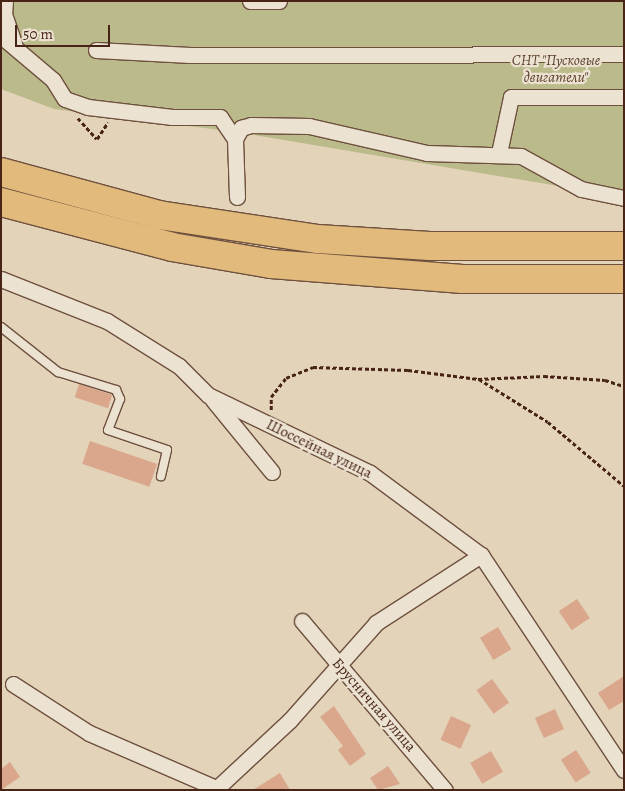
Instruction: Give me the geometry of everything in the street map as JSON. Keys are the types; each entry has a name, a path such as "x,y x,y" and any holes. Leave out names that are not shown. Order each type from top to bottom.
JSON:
{"highway":[{"path":"1,172 159,215 318,239 430,246 624,246"},
{"path":"1,202 172,247 271,264 462,279 624,279"}],"street":[{"path":"5,1 4,14 7,39 53,80 65,99 97,108 172,117 220,117 235,139"},
{"path":"250,1 279,1"},
{"path":"96,50 190,55 624,54"},
{"path":"499,153 511,97 624,97"},
{"path":"237,197 235,139 241,128 251,125 309,126 427,153 499,153 521,156 581,189 624,198"},
{"name":"Шоссейная улица","path":"1,278 107,322 179,366 208,395 370,473 481,556 624,770"},
{"path":"208,395 272,472"},
{"path":"13,684 89,733 214,788 290,720 342,667 376,623 481,556"},
{"name":"Брусничная улица","path":"302,621 445,790"}],"lane":[{"path":"1,328 58,372 116,390 120,399 108,430 166,450 160,476"}],"path":[{"path":"271,425 271,397 286,378 312,367 408,370 478,378 544,376 605,380 624,386"},
{"path":"478,378 548,422 624,486"}],"green space":[{"name":"СНТ \"Пусковые двигатели\"","path":"1,1 624,1 624,197 236,132 54,109 1,89"}],"building":[{"path":"79,384 112,395 108,408 75,397"},
{"path":"90,441 157,464 149,487 82,464"},
{"path":"577,599 590,618 572,630 559,611"},
{"path":"498,627 511,649 493,660 480,638"},
{"path":"624,676 624,701 609,710 598,693"},
{"path":"492,679 509,702 494,714 477,690"},
{"path":"334,706 366,754 350,766 338,750 343,746 320,717"},
{"path":"555,709 564,729 544,738 535,718"},
{"path":"451,716 471,725 461,749 440,740"},
{"path":"576,750 591,773 576,782 561,760"},
{"path":"491,751 503,772 482,784 470,763"},
{"path":"10,762 20,777 1,790 1,769"},
{"path":"388,766 400,784 378,790 370,778"},
{"path":"280,773 290,790 253,790"}]}
